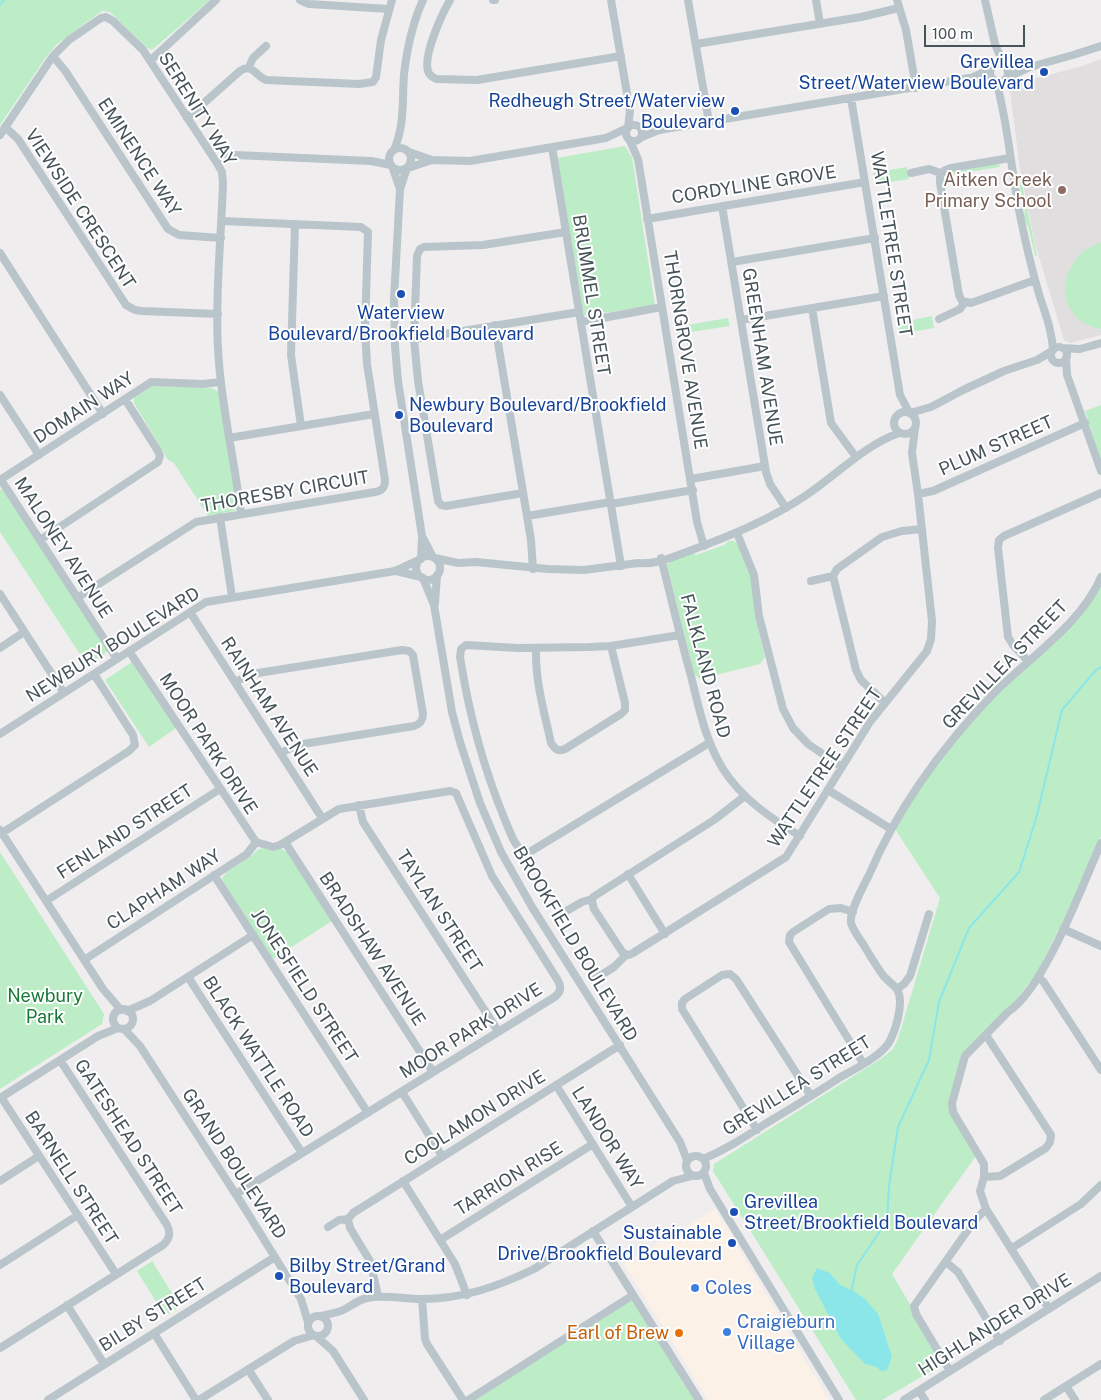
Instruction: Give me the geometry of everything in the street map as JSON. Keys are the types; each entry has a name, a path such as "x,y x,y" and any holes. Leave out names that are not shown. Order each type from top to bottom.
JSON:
{"street":[{"path":"150,61 216,0"},
{"path":"300,0 309,4 389,9"},
{"path":"249,67 266,80 371,83 376,77 380,40 392,0"},
{"path":"423,0 415,19 406,55 402,127 408,151 412,158 400,189 394,299 395,346 398,381 422,536 417,571 422,578 430,579 458,563"},
{"path":"450,0 436,28 428,59 430,76 436,79 477,80 621,56"},
{"path":"611,0 630,111 626,136 629,140"},
{"path":"688,0 708,122"},
{"path":"816,0 820,24"},
{"path":"985,0 995,44 1004,66 1008,70 1002,102"},
{"path":"696,44 878,14 898,4 906,30 916,88"},
{"name":"SERENITY WAY","path":"0,135 53,56 73,37 101,18 106,17 139,45 217,164 223,177 218,314 220,382 241,514"},
{"path":"995,44 991,73 1002,102 1021,219 1035,280 1057,349"},
{"path":"187,118 240,71 249,67 255,55 266,46"},
{"path":"970,78 1002,81 1030,67 1073,56 1101,46"},
{"name":"EMINENCE WAY","path":"53,56 66,72 168,229 179,235 221,238"},
{"path":"606,138 634,142 659,130 970,78 998,64 1030,67"},
{"name":"WATTLETREE STREET","path":"852,98 900,395 910,412"},
{"path":"630,111 642,132 641,138"},
{"path":"371,161 383,158 401,148 432,160 470,161 606,138 632,125 659,130"},
{"name":"VIEWSIDE CRESCENT","path":"5,127 18,140 126,305 135,310 218,314"},
{"path":"400,189 389,158 402,127"},
{"name":"THORNGROVE AVENUE","path":"638,159 641,138"},
{"name":"THORNGROVE AVENUE","path":"629,140 638,159 697,522 704,546"},
{"name":"BRUMMEL STREET","path":"552,148 621,566"},
{"path":"217,164 235,155 371,161 391,166 401,171 432,160"},
{"path":"912,173 929,169 941,173 951,168 1010,158"},
{"path":"941,173 940,183 960,298 965,302 971,303 1035,280"},
{"name":"CORDYLINE GROVE","path":"648,218 865,182"},
{"name":"GREENHAM AVENUE","path":"722,206 765,466 770,484 786,508"},
{"name":"THORESBY CIRCUIT","path":"77,598 192,524 220,517 381,490 384,486 385,480 367,364 365,328 368,232 362,227 222,221"},
{"path":"295,224 291,355 301,426"},
{"path":"523,493 446,506 441,505 438,501 418,381 414,339 417,256 420,250 426,247 483,245 566,232"},
{"path":"732,262 875,238"},
{"path":"0,253 103,414"},
{"path":"741,320 884,296"},
{"path":"939,319 960,309 965,302"},
{"path":"581,322 662,308"},
{"path":"812,308 831,423 856,457"},
{"path":"414,339 579,312"},
{"path":"495,325 534,568"},
{"path":"878,442 895,417 903,412 931,407 963,390 1037,360 1057,349 1080,349 1101,344"},
{"path":"1057,349 1066,352 1067,375 1101,471"},
{"path":"1057,349 1051,356 1067,375"},
{"path":"1037,360 1063,362 1080,349"},
{"name":"DOMAIN WAY","path":"0,480 151,382 203,384 220,382"},
{"path":"0,395 39,455"},
{"name":"WATTLETREE STREET","path":"895,417 900,395"},
{"path":"40,540 158,462 160,456 158,451 125,399"},
{"path":"420,559 428,556 458,563 476,562 534,568 584,570 638,563 644,560 688,551 737,533 786,508 820,486 878,442 900,433 909,434 931,407"},
{"path":"910,412 915,417 916,426"},
{"path":"229,438 374,414"},
{"path":"895,417 894,427 900,433"},
{"name":"PLUM STREET","path":"918,494 933,491 1085,423"},
{"name":"WATTLETREE STREET","path":"594,979 614,967 626,955 633,953 665,934 782,861 790,852 870,722 923,657 932,639 932,621 912,453 916,426"},
{"name":"WATTLETREE STREET","path":"900,433 912,453"},
{"path":"690,478 765,466"},
{"name":"MALONEY AVENUE","path":"0,480 117,659"},
{"path":"527,516 692,490"},
{"path":"1028,661 1008,637 998,548 999,540 1004,536 1101,493"},
{"path":"220,517 232,597"},
{"path":"811,581 833,576 838,569 882,537 902,531 922,529"},
{"path":"737,533 754,575 759,616 783,709 793,728 808,744 842,767"},
{"path":"422,536 439,564 438,574"},
{"name":"FALKLAND ROAD","path":"661,558 701,721 709,743 724,770 745,796 764,812 800,836"},
{"name":"NEWBURY BOULEVARD","path":"0,734 206,602 394,571 420,559"},
{"name":"NEWBURY BOULEVARD","path":"394,571 422,578"},
{"name":"BROOKFIELD BOULEVARD","path":"434,604 438,574"},
{"path":"833,576 860,680 885,703"},
{"name":"GREVILLEA STREET","path":"852,912 891,828 920,782 943,751 975,712 1075,616 1088,600 1101,577"},
{"name":"BROOKFIELD BOULEVARD","path":"422,578 434,604 452,712 469,773 501,852 532,907 680,1142 697,1175"},
{"path":"0,594 64,693"},
{"name":"RAINHAM AVENUE","path":"190,612 322,818"},
{"path":"0,648 24,632"},
{"path":"680,635 611,646 536,648 469,645 463,647 460,652 470,712 481,755 507,825 518,847 523,852 531,853 709,743"},
{"path":"536,648 538,689 552,743 556,749 560,750 565,749 625,710 611,646"},
{"path":"235,682 252,674 402,650 411,653 423,714 420,724 297,745 280,753"},
{"name":"MOOR PARK DRIVE","path":"129,651 256,842 273,847 285,842 339,809 450,790 458,794 475,839 492,876 557,979 560,987 560,991 556,996 236,1194"},
{"path":"94,674 134,735 135,745 129,751 1,831 119,1014"},
{"name":"FENLAND STREET","path":"46,901 220,789"},
{"path":"828,790 891,828"},
{"path":"556,917 582,902 592,899 595,895 714,820 745,796"},
{"name":"TAYLAN STREET","path":"359,805 364,822 498,1032"},
{"name":"CLAPHAM WAY","path":"84,960 247,854 256,842"},
{"name":"BRADSHAW AVENUE","path":"285,842 433,1072"},
{"path":"1049,1309 986,1208 980,1191 984,1177 984,1164 951,1109 965,1056 1008,1012 1015,1008 1038,977 1063,928 1101,843"},
{"path":"1092,864 1101,868"},
{"path":"628,874 665,934"},
{"name":"JONESFIELD STREET","path":"214,875 368,1113"},
{"path":"592,899 594,908 621,951 626,955"},
{"path":"863,1063 789,942 790,935 829,909 840,908 852,912 851,923 856,933 882,974 897,990 908,981 929,914"},
{"path":"1063,928 1101,946"},
{"path":"1,1098 98,1036 119,1014 150,1001 253,935"},
{"path":"757,1130 682,1008 685,999 722,975 730,974 736,979 811,1096"},
{"name":"BLACK WATTLE ROAD","path":"188,976 302,1153"},
{"path":"1038,977 1043,981 1101,1070"},
{"name":"GREVILLEA STREET","path":"704,1162 882,1050 891,1038 901,1005 897,990"},
{"path":"98,1036 121,1029 132,1022 150,1001"},
{"name":"GRAND BOULEVARD","path":"140,1046 121,1029 119,1014 131,1014 140,1046 236,1194 301,1299 308,1324"},
{"path":"984,1177 1000,1176 1046,1148 1050,1142 1051,1135 986,1035"},
{"name":"COOLAMON DRIVE","path":"328,1227 339,1220 348,1219 353,1212 620,1046"},
{"name":"GATESHEAD STREET","path":"0,1348 166,1242 170,1236 169,1229 60,1060"},
{"name":"LANDOR WAY","path":"556,1085 632,1207"},
{"path":"402,1092 442,1156"},
{"name":"BARNELL STREET","path":"1,1098 116,1274"},
{"name":"TARRION RISE","path":"440,1240 593,1144"},
{"path":"0,1181 39,1156"},
{"path":"154,1333 198,1400 294,1341 323,1334 342,1311 360,1300 378,1296 440,1299 467,1295 511,1280 534,1269 674,1182 697,1175 704,1162 689,1162 674,1182"},
{"path":"697,1175 710,1190 839,1400"},
{"path":"403,1181 455,1264 467,1295"},
{"path":"1012,1248 1080,1204 1101,1185"},
{"path":"950,1371 916,1314 914,1306 975,1220 986,1208"},
{"path":"0,1265 78,1215"},
{"path":"348,1219 350,1228 370,1261 378,1296"},
{"path":"594,1231 699,1400"},
{"name":"BILBY STREET","path":"48,1400 275,1256"},
{"path":"946,1262 958,1272 1000,1341"},
{"name":"HIGHLANDER DRIVE","path":"904,1400 1101,1276"},
{"path":"468,1400 633,1295"},
{"name":"GRAND BOULEVARD","path":"301,1299 320,1316"},
{"path":"422,1299 427,1344 463,1400"},
{"path":"67,1306 104,1364"},
{"path":"294,1341 312,1317 342,1311"},
{"path":"320,1316 326,1320 333,1351"},
{"path":"308,1324 309,1332 333,1351 364,1400"},
{"path":"1044,1400 1101,1364"},
{"path":"248,1369 268,1400"},
{"path":"1066,1386 1075,1400"},
{"path":"919,1391 925,1400"}],"shaded area":[{"name":"Aitken Creek Primary School","path":"1101,59 1101,335 1070,343 1064,340 1035,244 1020,169 1010,91 1015,84"},
{"name":"Craigieburn Village","path":"715,1209 829,1400 708,1400 624,1264"}],"green space":[{"path":"0,0 210,0 152,50 147,48 110,12 102,11 57,44 46,57 0,125"},
{"path":"625,146 632,157 655,305 584,316 557,158"},
{"path":"999,163 1000,167 950,175 947,176 951,172"},
{"path":"907,167 909,179 875,184 873,173"},
{"path":"1017,174 1020,174 1037,256 1035,256 1028,226 1024,219 1025,211"},
{"path":"947,176 947,186 945,187 945,178"},
{"path":"1101,242 1101,329 1088,325 1078,319 1071,311 1065,290 1066,279 1080,254"},
{"path":"932,316 934,328 899,334 898,323"},
{"path":"728,318 730,326 677,334 676,327"},
{"path":"151,386 212,388 219,392 237,507 234,511 208,516 174,463 168,460 134,403 134,398"},
{"path":"1101,405 1101,462 1085,411"},
{"path":"3,488 108,651 87,665 0,532 0,490"},
{"path":"729,541 734,541 738,544 751,576 755,616 765,657 760,664 700,679 694,674 667,565 671,560 694,553 696,555 724,545"},
{"path":"1101,582 1101,836 1078,890 1039,969 1012,1006 965,1056 952,1103 978,1153 892,1274 945,1363 882,1400 856,1400 713,1171 714,1164 882,1058 893,1049 898,1039 940,898 893,826 910,798 985,703 1042,652"},
{"path":"132,662 176,728 149,747 105,680"},
{"path":"259,849 281,849 287,852 332,921 273,959 223,884 222,878 227,872"},
{"name":"Newbury Park","path":"0,852 104,1014 102,1024 0,1089"},
{"path":"152,1261 180,1306 169,1314 166,1310 163,1313 137,1271"},
{"path":"633,1295 699,1400 468,1400"}],"water":[{"path":"817,1268 830,1273 840,1285 865,1299 878,1314 892,1357 887,1370 881,1371 877,1367 865,1364 841,1339 815,1289 812,1278"}],"waterway":[{"path":"0,5 4,0"},
{"path":"851,1292 857,1265 887,1221 889,1186 898,1127 929,1060 939,1002 969,928 1019,872 1036,819 1062,710 1096,670 1101,667"}],"place":[{"name":"Grevillea Street/Waterview Boulevard","path":"1044,72"},
{"name":"Redheugh Street/Waterview Boulevard","path":"735,111"},
{"name":"Aitken Creek Primary School","path":"1062,190"},
{"name":"Waterview Boulevard/Brookfield Boulevard","path":"401,294"},
{"name":"Newbury Boulevard/Brookfield Boulevard","path":"399,415"},
{"name":"Grevillea Street/Brookfield Boulevard","path":"734,1212"},
{"name":"Sustainable Drive/Brookfield Boulevard","path":"732,1243"},
{"name":"Bilby Street/Grand Boulevard","path":"279,1276"},
{"name":"Coles","path":"695,1288"},
{"name":"Craigieburn Village","path":"727,1332"},
{"name":"Earl of Brew","path":"679,1333"}]}
